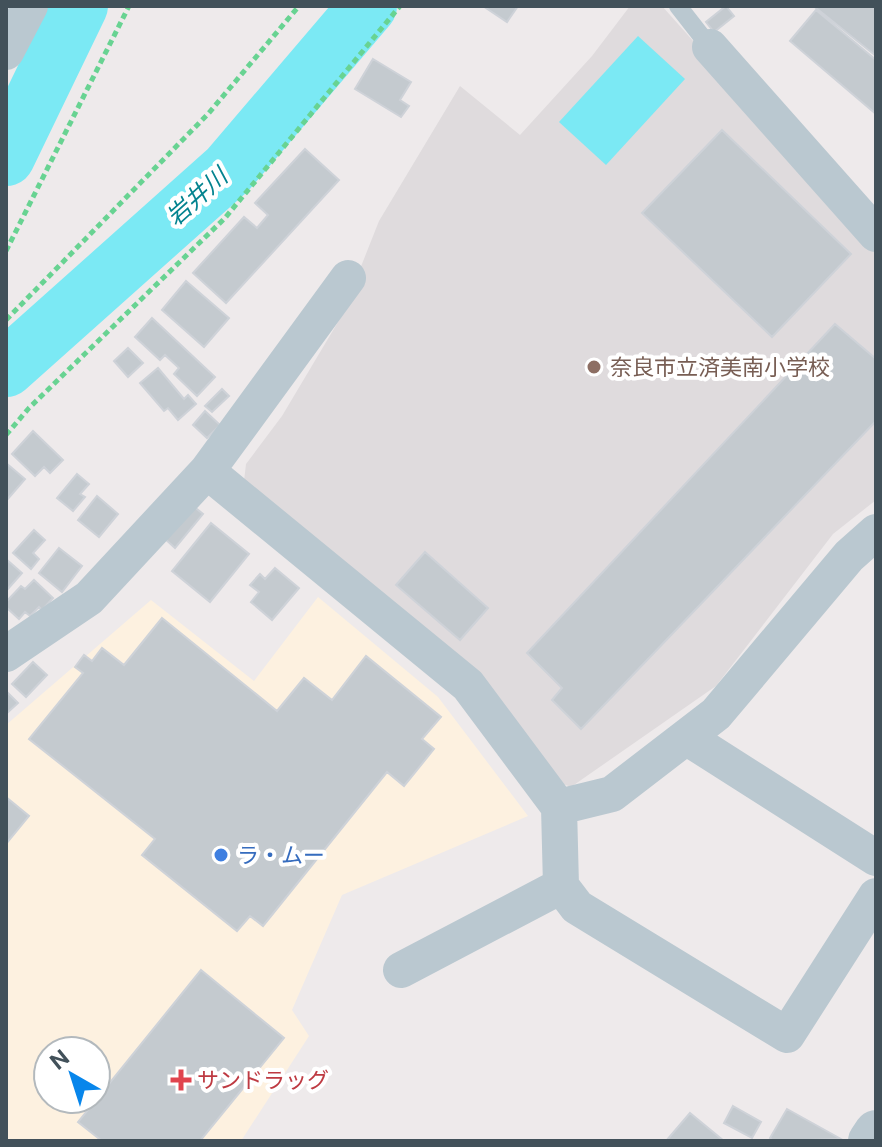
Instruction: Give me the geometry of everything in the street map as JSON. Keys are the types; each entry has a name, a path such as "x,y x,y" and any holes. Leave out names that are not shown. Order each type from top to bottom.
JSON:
{"street":[{"path":"6,52 30,6"},
{"path":"710,47 876,234"},
{"path":"6,654 89,598 207,471 348,278"},
{"path":"207,471 468,685 559,807 561,886 577,907 787,1035 876,896"},
{"path":"559,807 612,794 716,714 849,556 876,532"},
{"path":"686,737 876,858"},
{"path":"401,970 561,886"},
{"path":"870,1141 876,1132"}],"lane":[{"path":"678,6 710,47"}],"path":[{"path":"6,251 129,6"},
{"path":"6,320 208,114 299,6"},
{"path":"6,435 29,408 225,218 400,6"}],"shaded area":[{"name":"奈良市立済美南小学校","path":"630,6 662,6 876,246 876,500 833,534 716,686 571,787 555,781 244,481 246,464 282,416 341,317 379,221 460,86 520,135 592,56"},
{"name":"ラ・ムー","path":"318,597 438,697 528,816 342,895 292,1010 309,1036 241,1141 6,1141 6,725 151,600 254,681"}],"water":[{"path":"638,36 685,79 606,165 559,122"}],"building":[{"path":"483,6 518,6 507,22"},
{"path":"726,6 734,16 714,32 706,22"},
{"path":"876,6 876,56 816,8"},
{"path":"816,10 876,60 876,114 790,41"},
{"path":"373,59 411,82 400,100 409,106 401,117 355,89"},
{"path":"722,130 851,254 772,337 642,213"},
{"path":"305,149 339,180 226,303 193,273 244,217 257,228 268,215 255,203"},
{"path":"186,281 229,318 204,347 162,310"},
{"path":"152,318 215,377 197,396 174,374 179,368 165,355 160,360 135,337"},
{"path":"835,324 876,359 876,421 581,729 552,700 562,688 527,653"},
{"path":"128,348 143,363 128,377 114,361"},
{"path":"158,368 184,399 188,395 196,404 178,420 168,408 164,411 140,383"},
{"path":"222,389 229,396 212,412 205,406"},
{"path":"205,411 220,425 207,438 193,425"},
{"path":"33,431 63,460 50,473 44,467 35,476 12,454"},
{"path":"6,463 25,479 6,501"},
{"path":"77,474 89,484 80,494 85,497 73,511 57,498"},
{"path":"97,496 118,514 99,537 78,520"},
{"path":"192,505 203,514 175,548 164,538"},
{"path":"211,523 249,554 210,602 172,571"},
{"path":"34,530 45,540 33,553 39,559 31,569 13,553"},
{"path":"59,548 82,566 62,592 39,573"},
{"path":"425,552 488,608 460,640 396,585"},
{"path":"6,559 22,573 6,591"},
{"path":"275,568 299,588 272,620 251,602 259,592 250,585 260,574 265,579"},
{"path":"34,580 53,598 42,610 39,607 30,616 25,612 19,619 6,607 6,602 21,586 25,589"},
{"path":"162,618 277,711 304,678 332,700 366,656 441,717 422,739 434,749 404,786 387,772 263,926 250,916 237,931 142,855 155,839 29,739 83,673 75,667 84,655 92,661 102,648 124,665"},
{"path":"33,662 47,675 26,697 12,684"},
{"path":"6,691 18,703 6,714"},
{"path":"6,797 29,816 6,844"},
{"name":"サンドラッグ","path":"201,970 284,1038 200,1141 102,1141 78,1122 84,1115 112,1115 112,1080"},
{"path":"733,1106 761,1122 752,1138 724,1123"},
{"path":"787,1109 841,1139 773,1141 770,1138"},
{"path":"690,1113 724,1141 666,1141"}],"waterway":[{"path":"6,157 79,6"},
{"name":"岩井川","path":"6,368 228,170 368,6"}],"place":[{"name":"奈良市立済美南小学校","path":"594,367"},
{"name":"ラ・ムー","path":"221,855"},
{"name":"サンドラッグ","path":"181,1080"}]}
